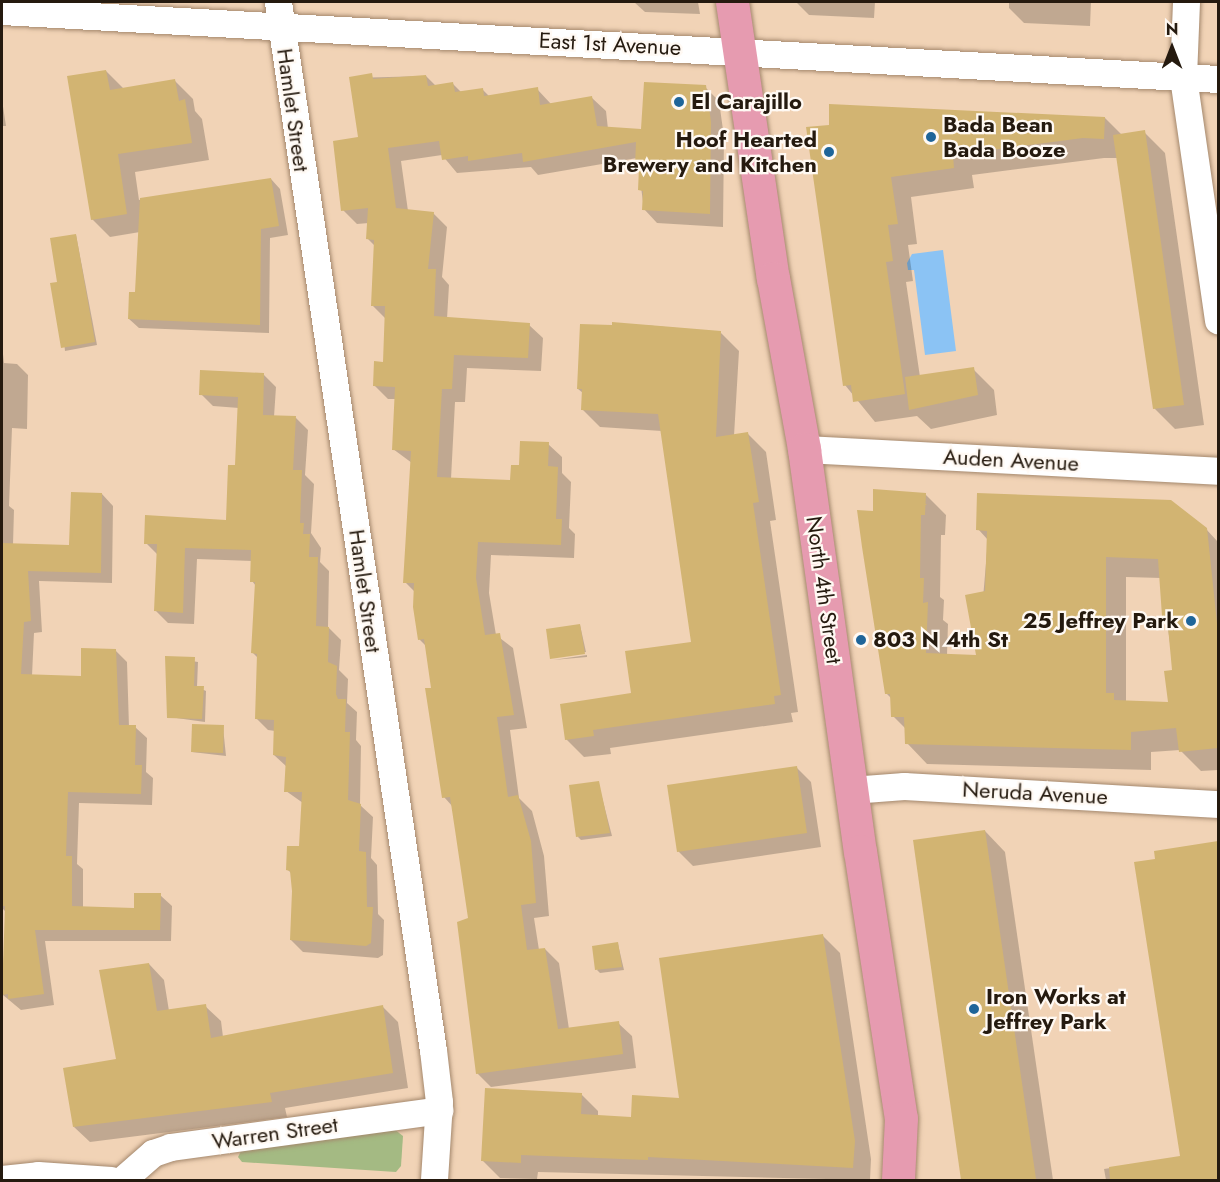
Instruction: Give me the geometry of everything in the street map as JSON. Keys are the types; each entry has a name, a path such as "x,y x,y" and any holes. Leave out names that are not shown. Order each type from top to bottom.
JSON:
{"main road":[{"name":"North 4th Street","path":"732,2 804,449 851,790 901,1118 898,1180"}],"street":[{"path":"1186,2 1184,76 1218,321"},
{"name":"East 1st Avenue","path":"2,11 280,14 739,52 1218,78"},
{"name":"Hamlet Street","path":"280,14 439,1110 434,1180"},
{"name":"Auden Avenue","path":"804,449 1218,471"},
{"name":"Neruda Avenue","path":"851,790 904,786 1218,804"},
{"name":"Warren Street","path":"122,1180 153,1153 170,1147 439,1110"},
{"path":"2,1179 38,1175 111,1180"}],"green space":[{"path":"394,1129 403,1136 401,1166 396,1172 242,1162 238,1157 241,1151"}],"water":[{"path":"943,250 956,351 925,355 914,270 908,270 907,263 912,254"}],"building":[{"path":"106,70 110,90 175,79 179,101 185,99 192,143 118,154 127,214 91,220 67,76"},
{"path":"372,73 373,79 426,75 428,86 453,82 455,92 483,88 484,96 538,87 540,105 592,96 597,126 641,129 644,82 706,85 711,122 710,214 642,210 643,191 638,190 639,167 635,166 636,142 523,162 522,153 468,161 468,156 442,160 439,141 388,148 396,208 434,212 428,269 436,269 434,316 530,323 528,358 454,355 452,389 442,389 437,477 510,480 511,465 519,465 520,441 549,442 548,466 558,467 556,519 562,519 561,545 478,542 476,578 485,635 500,633 514,715 497,717 508,797 518,795 531,841 536,903 521,905 527,950 545,948 558,1029 619,1021 623,1054 476,1074 457,922 468,918 455,830 450,797 442,798 425,688 431,688 424,639 418,640 413,607 414,583 403,583 411,451 392,450 395,387 373,386 374,361 383,362 385,306 371,306 374,240 366,239 368,208 341,211 333,141 358,137 349,77"},
{"path":"829,104 1105,117 1104,139 1083,138 953,155 954,168 891,177 898,224 888,225 893,261 886,262 905,394 853,402 851,385 843,386 806,127 829,125"},
{"path":"1145,130 1184,405 1153,409 1113,135"},
{"path":"271,178 279,226 261,229 260,325 128,319 129,292 135,292 140,198"},
{"path":"76,234 95,342 61,348 50,283 57,282 50,238"},
{"path":"612,322 721,331 716,437 748,432 759,502 753,503 781,695 774,696 775,704 593,730 594,736 565,740 560,704 631,693 625,651 691,642 658,414 581,410 582,389 577,389 580,324 612,325"},
{"path":"974,367 978,395 909,410 905,377"},
{"path":"200,370 264,373 263,415 296,416 293,470 302,470 300,523 304,523 303,534 310,534 309,557 318,557 316,626 329,627 328,662 337,666 336,694 338,699 346,699 345,732 350,732 348,800 361,804 359,851 366,852 367,907 373,907 371,943 366,946 290,940 292,891 290,871 286,870 287,846 299,846 302,792 284,792 286,757 273,755 274,720 255,719 257,654 251,653 255,582 250,582 251,550 185,548 183,613 154,611 157,544 144,544 145,515 226,520 228,465 235,465 238,397 199,395"},
{"path":"873,489 926,493 925,515 921,515 920,578 924,578 923,603 928,602 926,653 976,655 965,595 985,591 987,531 976,530 977,493 1171,500 1207,528 1218,633 1218,748 1179,752 1176,728 1131,732 1131,750 905,744 904,717 891,717 890,694 885,694 857,510 873,511","holes":["1106,557 1158,559 1162,616 1167,616 1172,670 1164,671 1168,702 1114,700 1114,693 1106,693"]},
{"path":"71,492 102,493 101,573 28,571 31,621 24,622 21,674 81,676 81,648 116,649 119,725 136,725 135,765 142,765 141,794 68,792 66,856 72,856 72,906 134,908 134,893 161,893 160,930 35,930 44,994 8,999 8,994 2,995 5,906 2,906 2,543 69,545"},
{"path":"580,624 585,654 550,659 546,629"},
{"path":"165,656 195,657 194,686 204,686 202,719 167,718"},
{"path":"192,724 224,725 223,753 191,752"},
{"path":"797,766 807,833 677,852 667,785"},
{"path":"599,781 610,833 576,837 569,785"},
{"name":"Iron Works at Jeffrey Park","path":"985,830 1036,1179 961,1180 913,840"},
{"path":"1218,841 1218,1180 1110,1180 1109,1167 1180,1156 1134,862 1155,859 1154,851"},
{"path":"823,934 855,1141 853,1168 648,1157 648,1160 521,1155 521,1163 481,1161 485,1088 582,1093 581,1114 631,1117 632,1095 679,1098 659,958"},
{"path":"618,942 622,967 595,970 592,946"},
{"path":"149,963 157,1011 206,1004 211,1038 383,1005 393,1073 270,1093 272,1102 73,1127 63,1068 116,1059 99,970"}],"place":[{"name":"El Carajillo","path":"679,102"},
{"name":"Bada Bean Bada Booze","path":"931,137"},
{"name":"Hoof Hearted Brewery and Kitchen","path":"829,152"},
{"name":"25 Jeffrey Park","path":"1191,621"},
{"name":"803 N 4th St","path":"861,640"},
{"name":"Iron Works at Jeffrey Park","path":"974,1009"}]}
